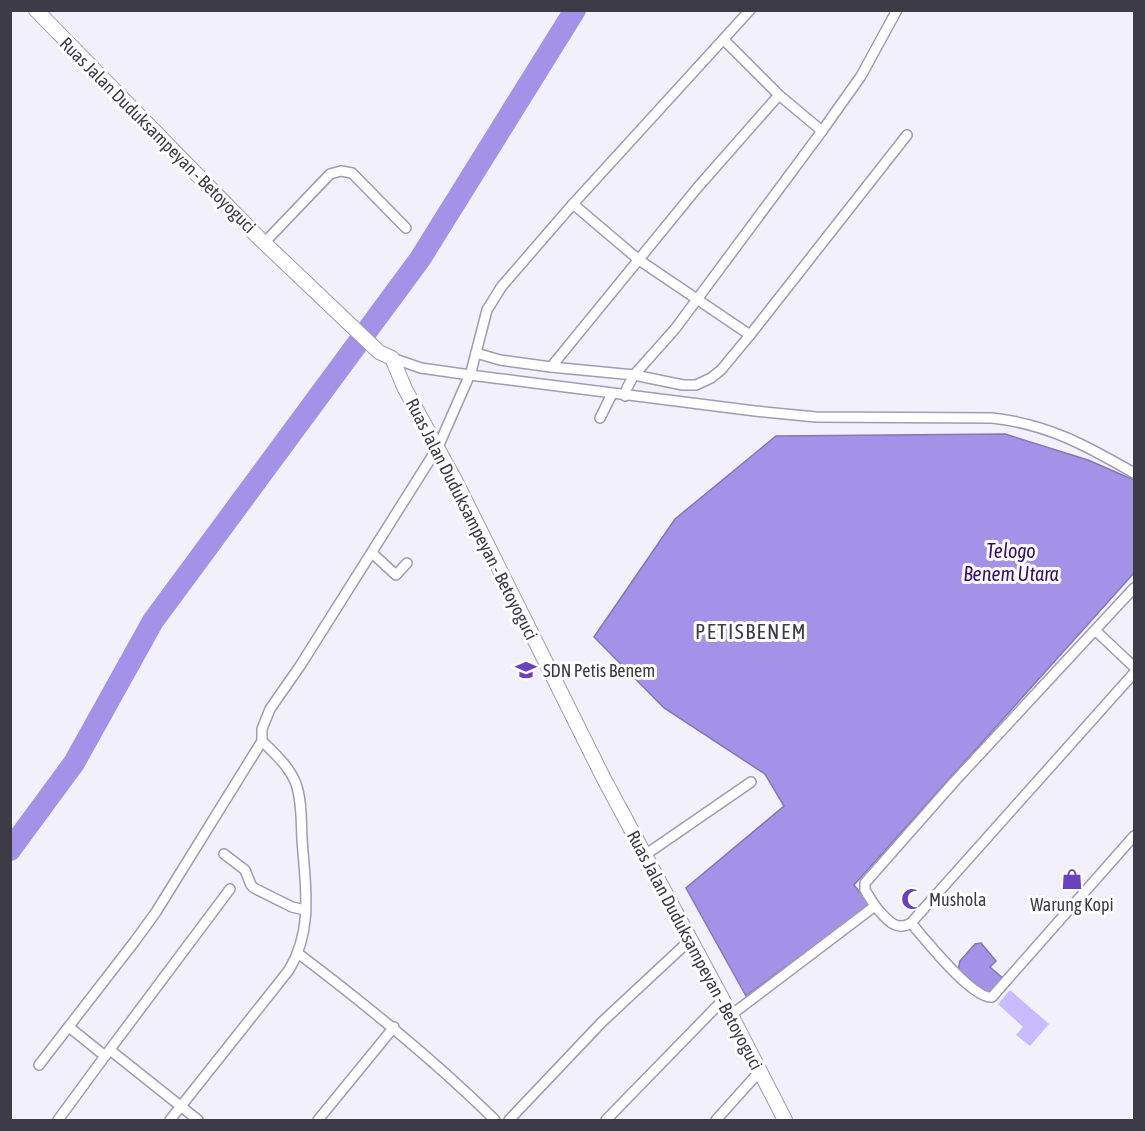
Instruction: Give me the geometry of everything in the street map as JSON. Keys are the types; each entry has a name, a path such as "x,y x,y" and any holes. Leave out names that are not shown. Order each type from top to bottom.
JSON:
{"main road":[{"name":"Ruas Jalan Duduksampeyan - Betoyoguci","path":"36,10 265,242 379,352 392,358 405,389 438,447 604,779 785,1120"}],"street":[{"path":"39,1065 156,912 262,741 262,729 270,709 300,666 438,447 473,366 487,310 502,286 573,204 750,10"},
{"path":"600,418 612,394 629,385 675,329 822,131 861,76 897,10"},
{"path":"724,40 779,95 822,131"},
{"path":"551,367 698,187 779,95"},
{"path":"629,385 696,385 705,382 721,370 907,135"},
{"path":"265,242 330,174 341,171 352,173 406,228"},
{"path":"573,204 639,260 750,335"},
{"path":"392,358 421,368 473,366 500,360 551,367 629,385 816,417 992,418 1018,421 1081,443 1134,473"},
{"path":"473,366 612,394"},
{"path":"372,553 396,575 407,563"},
{"path":"1134,588 954,782 865,883 865,890 875,906 899,927 906,927 911,923 1134,673"},
{"path":"1096,631 1134,667"},
{"path":"170,1120 289,970 298,954 304,929 307,878 298,791 284,764 262,741"},
{"path":"645,855 751,782"},
{"path":"911,923 952,970 982,996 992,998 1134,836"},
{"path":"224,854 245,870 254,888 292,907 305,910"},
{"path":"58,1120 230,889"},
{"path":"731,1015 875,906"},
{"path":"509,1120 602,1022 690,940"},
{"path":"298,954 424,1052 495,1120"},
{"path":"606,1120 723,1000"},
{"path":"69,1027 198,1120"},
{"path":"318,1120 394,1027"},
{"path":"716,1120 760,1071"}],"shaded area":[{"path":"1010,990 1049,1024 1030,1046 1016,1035 1023,1027 998,1004"}],"water":[{"name":"Telogo Benem Utara","path":"1005,434 1088,460 1134,480 1134,573 854,885 870,905 746,996 686,888 784,806 765,774 664,708 594,637 675,519 776,436"},
{"path":"981,943 996,961 990,967 1005,980 988,996 958,970 960,961 975,944"}],"waterway":[{"path":"10,850 74,763 153,621 420,259 575,10"}],"place":[{"name":"SDN Petis Benem","path":"526,670"},
{"name":"Warung Kopi","path":"1072,879"},
{"name":"Mushola","path":"912,899"}],"district":[{"name":"PETISBENEM","path":"751,631"}]}
